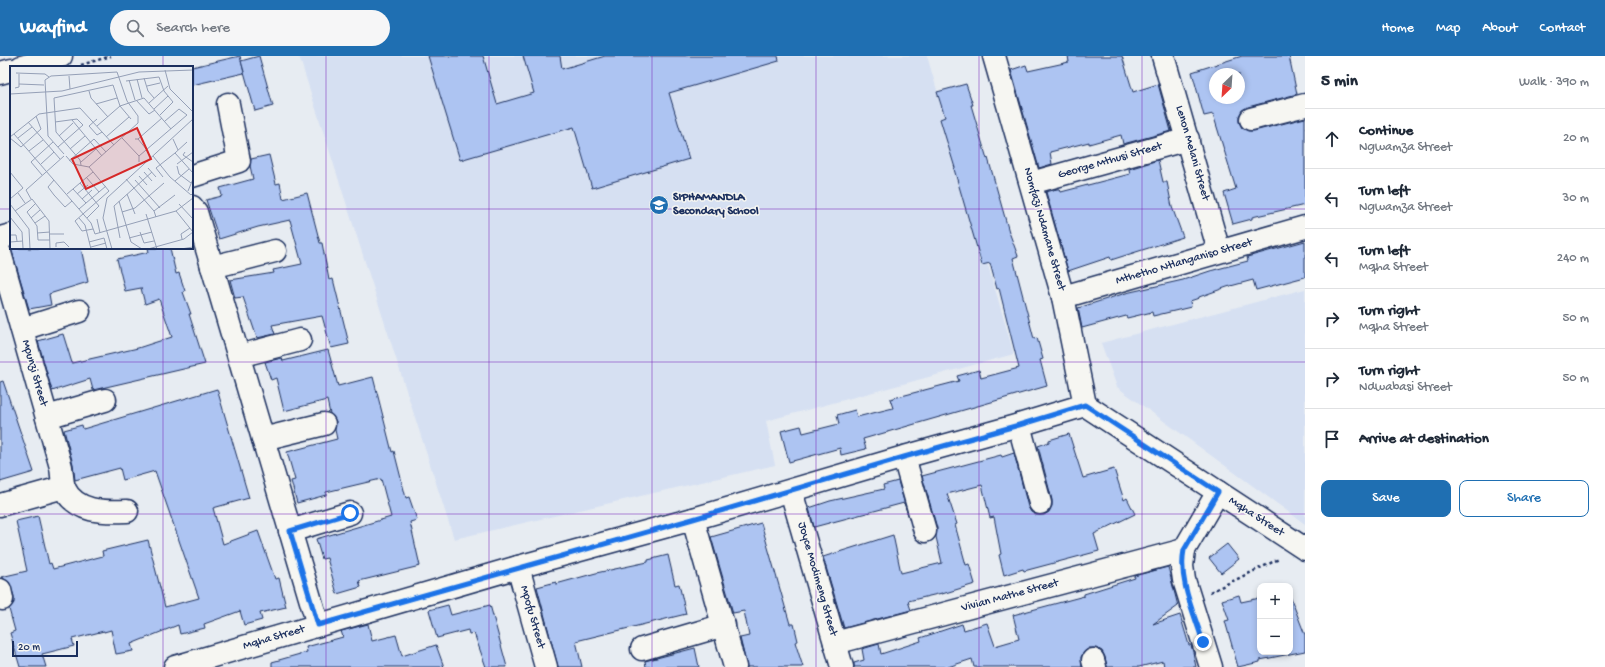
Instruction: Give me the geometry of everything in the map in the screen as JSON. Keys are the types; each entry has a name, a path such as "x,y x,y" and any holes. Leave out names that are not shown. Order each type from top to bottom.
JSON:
{"street":[{"name":"Lenon Melani Street","path":"1164,56 1220,251"},
{"name":"Nomfazi Ndamane Street","path":"999,57 1063,297 1085,405"},
{"path":"28,66 70,61"},
{"path":"0,73 10,70"},
{"path":"193,176 239,161 228,104"},
{"path":"1250,119 1305,104"},
{"name":"George Mthusi Street","path":"1032,183 1188,139"},
{"path":"193,208 196,212 318,625"},
{"name":"Mthetho Ntlanganiso Street","path":"1063,297 1305,227"},
{"path":"0,238 10,235"},
{"path":"212,267 276,251"},
{"name":"Mpunzi Street","path":"0,253 61,467 64,487"},
{"name":"Mpunzi Street","path":"22,329 79,311"},
{"path":"239,356 300,340"},
{"name":"Mpunzi Street","path":"47,417 105,400"},
{"name":"Mqha Street","path":"175,667 791,491 1085,405 1304,548"},
{"path":"263,439 324,424"},
{"path":"1019,425 1040,503"},
{"path":"904,457 925,531"},
{"path":"0,505 64,487 73,500 88,509 105,512 127,511"},
{"name":"Joyce Modimeng Street","path":"791,491 842,667"},
{"path":"1211,667 1184,580 1182,566 1184,550 1218,492"},
{"path":"290,531 350,513"},
{"path":"693,519 735,667"},
{"name":"Vivian Mathe Street","path":"835,643 1184,550"},
{"name":"Mpofu Street","path":"518,568 546,667"},
{"path":"642,649 724,625"}],"path":[{"path":"70,61 111,56"},
{"path":"1191,601 1304,548"}],"shaded area":[{"name":"SIPHAMANDLA Secondary School","path":"299,56 927,56 1014,354 766,421 775,465 454,539"},
{"path":"1305,289 1305,524 1117,387 1101,343"}],"building":[{"path":"240,56 244,73 193,85 193,67"},
{"path":"259,56 273,106 255,111 241,61"},
{"path":"428,56 483,56 497,104 534,93 523,56 560,56 562,69 605,56 778,56 779,61 669,93 689,159 592,188 574,127 460,160"},
{"path":"1068,56 1122,56 1133,92 1158,84 1171,131 1123,144 1121,135 1089,144 1089,142 1050,152 1052,164 1039,168 1011,70 1026,65 1028,71 1069,62"},
{"path":"1242,56 1289,56 1297,94 1248,107 1242,110 1239,116 1239,122 1242,128 1248,131 1254,131 1305,118 1305,205 1252,217 1252,219 1233,224 1224,193 1236,189 1213,114 1204,116 1192,72"},
{"path":"966,84 1009,232 1018,256 1013,258 1034,339 1037,338 1043,359 1040,360 1047,386 863,439 866,449 841,455 840,448 789,462 781,431 801,426 803,433 839,424 837,415 855,410 857,417 893,408 890,399 959,381 957,376 979,370 981,378 1019,368 999,288 997,289 990,263 982,265 940,119 945,117 937,92"},
{"path":"269,155 276,184 280,183 283,199 307,193 320,243 322,243 329,280 333,279 349,344 331,348 322,316 272,325 275,334 257,338 243,297 235,298 230,280 274,273 273,270 302,264 290,220 258,227 219,239 206,200 222,196 220,188 253,179 250,166 251,159"},
{"path":"1158,160 1163,182 1167,182 1172,207 1183,237 1111,260 1110,257 1068,271 1046,192 1060,189 1061,192 1130,174 1129,169"},
{"path":"1305,241 1305,277 1256,290 1253,280 1199,297 1190,301 1191,307 1153,316 1152,312 1127,318 1126,316 1082,328 1078,308 1126,293 1183,280 1248,261 1247,257"},
{"path":"11,249 81,249 88,282 49,294 51,305 29,309"},
{"path":"148,249 170,249 176,274 179,273 185,291 183,292 191,314 189,314 205,364 93,390 90,379 52,391 38,341 63,334 72,363 138,348 172,337 159,299 145,304 141,288 125,291 117,259 149,252"},
{"path":"328,350 338,386 373,377 392,452 394,451 406,498 409,497 417,520 410,522 420,566 359,581 361,587 337,594 327,558 322,559 316,539 391,517 381,479 326,492 326,495 297,503 291,481 295,480 287,452 337,439 335,430 336,421 330,414 327,400 284,411 276,378 271,380 265,362 282,358 283,361"},
{"path":"3,381 34,472 0,482 0,382"},
{"path":"217,389 249,498 213,508 223,544 258,531 275,579 279,578 286,607 260,613 262,620 244,625 240,611 204,624 205,628 180,634 178,625 131,644 133,651 116,654 111,630 104,631 72,639 74,646 42,654 46,667 20,667 10,633 15,631 9,609 14,603 14,596 9,582 1,577 27,571 16,521 38,516 49,564 51,563 53,569 103,556 102,551 148,540 165,607 199,598 155,471 123,480 120,468 75,480 73,464 64,430 82,425 83,429"},
{"path":"1069,434 1083,478 1114,469 1124,500 1127,498 1135,514 1094,534 1099,551 1004,575 999,555 1001,554 994,517 990,518 982,485 947,494 957,524 955,525 966,565 969,564 975,584 942,594 908,601 911,610 844,628 823,557 893,535 901,573 942,563 936,537 937,528 922,476 1001,455 1002,457 1014,453 1028,507 1031,512 1036,515 1044,515 1049,512 1052,506 1052,500 1038,446 1049,442 1049,440"},
{"path":"898,481 908,515 904,503 814,527 809,508 830,501 884,489 883,485"},
{"path":"761,523 790,624 794,624 798,641 795,642 803,667 747,667 740,638 749,636 744,611 733,613 711,537"},
{"path":"1227,544 1239,559 1221,573 1209,558"},
{"path":"668,555 675,585 679,584 686,614 576,641 582,667 558,667 537,587 556,582 556,584 596,573 648,562 648,560"},
{"path":"1168,567 1178,606 1153,624 1180,615 1189,645 1191,645 1196,667 1164,667 1163,661 1139,667 1107,667 1102,651 1096,648 1089,648 1081,657 1082,667 974,667 972,659 948,667 854,667 854,663 864,660 862,649 879,644 881,654 921,641 920,638 962,624 964,630 987,623 995,646 1019,639 1013,615 1084,596 1084,594 1135,578 1134,576"},
{"path":"1239,595 1241,602 1257,599 1257,655 1285,655 1260,660 1260,662 1238,667 1225,621 1229,620 1222,600"},
{"path":"1293,604 1305,635 1305,651 1293,653"},
{"path":"448,605 451,615 490,605 507,667 486,667 474,633 469,634 468,630 437,638 429,610"},
{"path":"368,624 372,641 396,635 402,656 436,645 444,667 272,667 272,662 307,652 306,647 343,637 341,631"},
{"path":"695,648 699,667 646,667 645,661"}],"place":[{"name":"SIPHAMANDLA Secondary School","path":"659,205"}],"route":[{"path":"350,513 290,531 318,625 791,491 1085,405 1218,492 1184,550 1182,559 1184,580 1203,642"}]}
